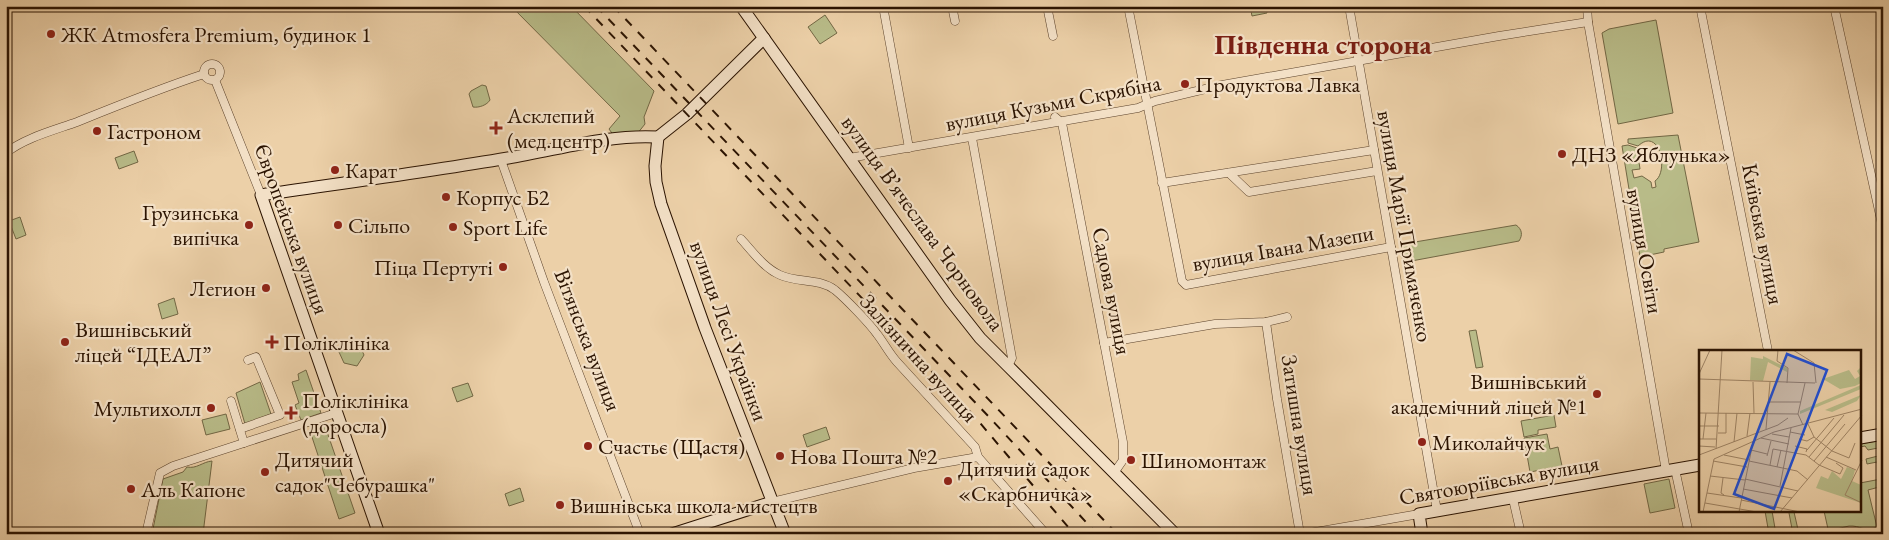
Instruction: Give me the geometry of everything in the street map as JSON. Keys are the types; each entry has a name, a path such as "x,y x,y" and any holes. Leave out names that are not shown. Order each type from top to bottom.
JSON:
{"street":[{"name":"вулиця Вʼячеслава Чорновола","path":"741,6 950,300 980,338 1176,534"},
{"path":"883,6 909,148"},
{"path":"952,6 955,21"},
{"path":"1047,6 1052,36"},
{"path":"1128,6 1162,183 1374,150"},
{"name":"вулиця Марії Примаченко","path":"1348,6 1437,511"},
{"name":"вулиця Освіти","path":"1588,6 1588,22 1671,470 1689,534"},
{"name":"Київська вулиця","path":"1700,6 1768,350"},
{"path":"1834,6 1883,229"},
{"name":"вулиця Кузьми Скрябіна","path":"849,158 1062,123 1138,108 1146,104 1222,85 1358,60 1588,22"},
{"path":"260,194 501,160 614,138 658,137 682,119 764,38"},
{"name":"Європейська вулиця","path":"204,74 206,66 211,64 217,64 220,69 221,74 215,80 260,194 378,534"},
{"path":"6,153 36,137 204,74 207,79 215,80"},
{"path":"1056,118 1062,123"},
{"name":"Садова вулиця","path":"1062,123 1123,442 1123,460 1114,473"},
{"name":"вулиця Лесі Українки","path":"658,137 655,166 656,182 661,204 707,333 785,534"},
{"path":"972,138 1012,358 1008,366"},
{"name":"Вітянська вулиця","path":"501,160 523,217 544,284 640,534"},
{"path":"1229,172 1249,192 1377,171"},
{"name":"вулиця Івана Мазепи","path":"1162,183 1182,281 1186,285 1391,247"},
{"name":"Залізнична вулиця","path":"741,239 767,267 780,275 821,283 834,290 877,334 897,362 975,447 978,457 1046,534"},
{"path":"1104,343 1215,324 1266,322 1287,317"},
{"name":"Затишна вулиця","path":"1266,322 1277,398 1302,534"},
{"path":"240,429 280,414 256,357 248,360"},
{"path":"231,401 244,443"},
{"path":"146,534 160,473 174,466 336,412"},
{"path":"1862,438 1883,434"},
{"path":"672,534 772,502 905,470 978,457"},
{"name":"Святоюріївська вулиця","path":"1302,534 1513,499 1699,465"},
{"path":"1513,499 1521,534"},
{"path":"1419,514 1422,534"}],"green space":[{"path":"511,6 571,6 654,91 644,117 645,124 637,134 614,136 609,129 620,116"},
{"path":"1250,6 1266,6 1267,13 1252,16"},
{"path":"825,15 837,33 820,44 808,27"},
{"path":"1656,20 1673,113 1618,124 1602,33 1609,29"},
{"path":"482,85 486,86 490,100 483,106 473,107 469,94"},
{"path":"1678,135 1699,242 1664,249 1664,252 1640,257 1622,146 1628,145 1637,148 1640,169 1632,170 1634,178 1642,176 1651,182 1652,188 1656,187 1655,181 1659,176 1662,161 1657,146 1652,142 1646,141 1638,146 1628,143 1628,139"},
{"path":"134,151 138,162 119,169 115,158"},
{"path":"20,217 26,235 16,239 9,221"},
{"path":"1516,225 1520,228 1521,232 1519,241 1406,262 1401,256 1400,251 1403,244"},
{"path":"174,298 178,314 162,319 158,304"},
{"path":"1476,330 1483,367 1476,368 1469,331"},
{"path":"348,344 360,346 364,355 357,366 344,363 339,352"},
{"path":"306,370 321,413 301,420 295,405 299,403 292,382 299,380 298,374"},
{"path":"260,382 271,414 245,424 236,393"},
{"path":"468,383 473,396 457,402 452,388"},
{"path":"226,414 230,429 206,435 202,420"},
{"path":"1554,415 1556,427 1538,430 1538,434 1524,437 1521,421"},
{"path":"325,426 355,513 339,519 310,431"},
{"path":"826,427 830,439 807,447 803,435"},
{"path":"1547,434 1550,449 1558,447 1562,466 1530,472 1524,438"},
{"path":"1883,440 1883,447 1868,450 1865,446 1862,447 1862,444"},
{"path":"1878,456 1883,486 1868,490 1877,527 1866,529 1849,526 1810,534 1828,529 1824,512 1862,512 1862,483 1881,479 1877,462 1867,464 1866,459"},
{"path":"212,461 203,534 152,534 163,479 183,472 187,467 194,467"},
{"path":"1669,479 1675,508 1650,513 1644,484"},
{"path":"520,488 524,501 509,506 505,494"},
{"path":"1765,512 1772,512 1776,534 1769,534"},
{"path":"1794,512 1799,534 1793,534 1789,513"}],"railway":[{"path":"584,6 975,417 1074,534"},
{"path":"596,6 991,419 1097,534"},
{"path":"613,6 1117,534"}],"place":[{"name":"ЖК Atmosfera Premium, будинок 1","path":"51,34"},
{"name":"Продуктова Лавка","path":"1185,84"},
{"name":"Асклепий (мед.центр)","path":"496,128"},
{"name":"Гастроном","path":"97,131"},
{"name":"ДНЗ «Яблунька»","path":"1562,154"},
{"name":"Карат","path":"335,170"},
{"name":"Корпус Б2","path":"446,197"},
{"name":"Грузинська випічка","path":"249,225"},
{"name":"Сільпо","path":"338,225"},
{"name":"Sport Life","path":"453,227"},
{"name":"Піца Пертуті","path":"503,267"},
{"name":"Легион","path":"266,288"},
{"name":"Вишнівський ліцей “ІДЕАЛ”","path":"65,342"},
{"name":"Поліклініка","path":"272,342"},
{"name":"Вишнівський академічний ліцей №1","path":"1597,394"},
{"name":"Мультихолл","path":"211,408"},
{"name":"Поліклініка (доросла)","path":"291,413"},
{"name":"Миколайчук","path":"1422,442"},
{"name":"Счастьє (Щастя)","path":"588,446"},
{"name":"Нова Пошта №2","path":"780,456"},
{"name":"Шиномонтаж","path":"1131,460"},
{"name":"Дитячий садок\"Чебурашка\"","path":"265,472"},
{"name":"Дитячий садок «Скарбничка»","path":"948,481"},
{"name":"Аль Капоне","path":"131,489"},
{"name":"Вишнівська школа мистецтв","path":"560,505"}],"district":[{"name":"Південна сторона","path":"1323,44"}]}
